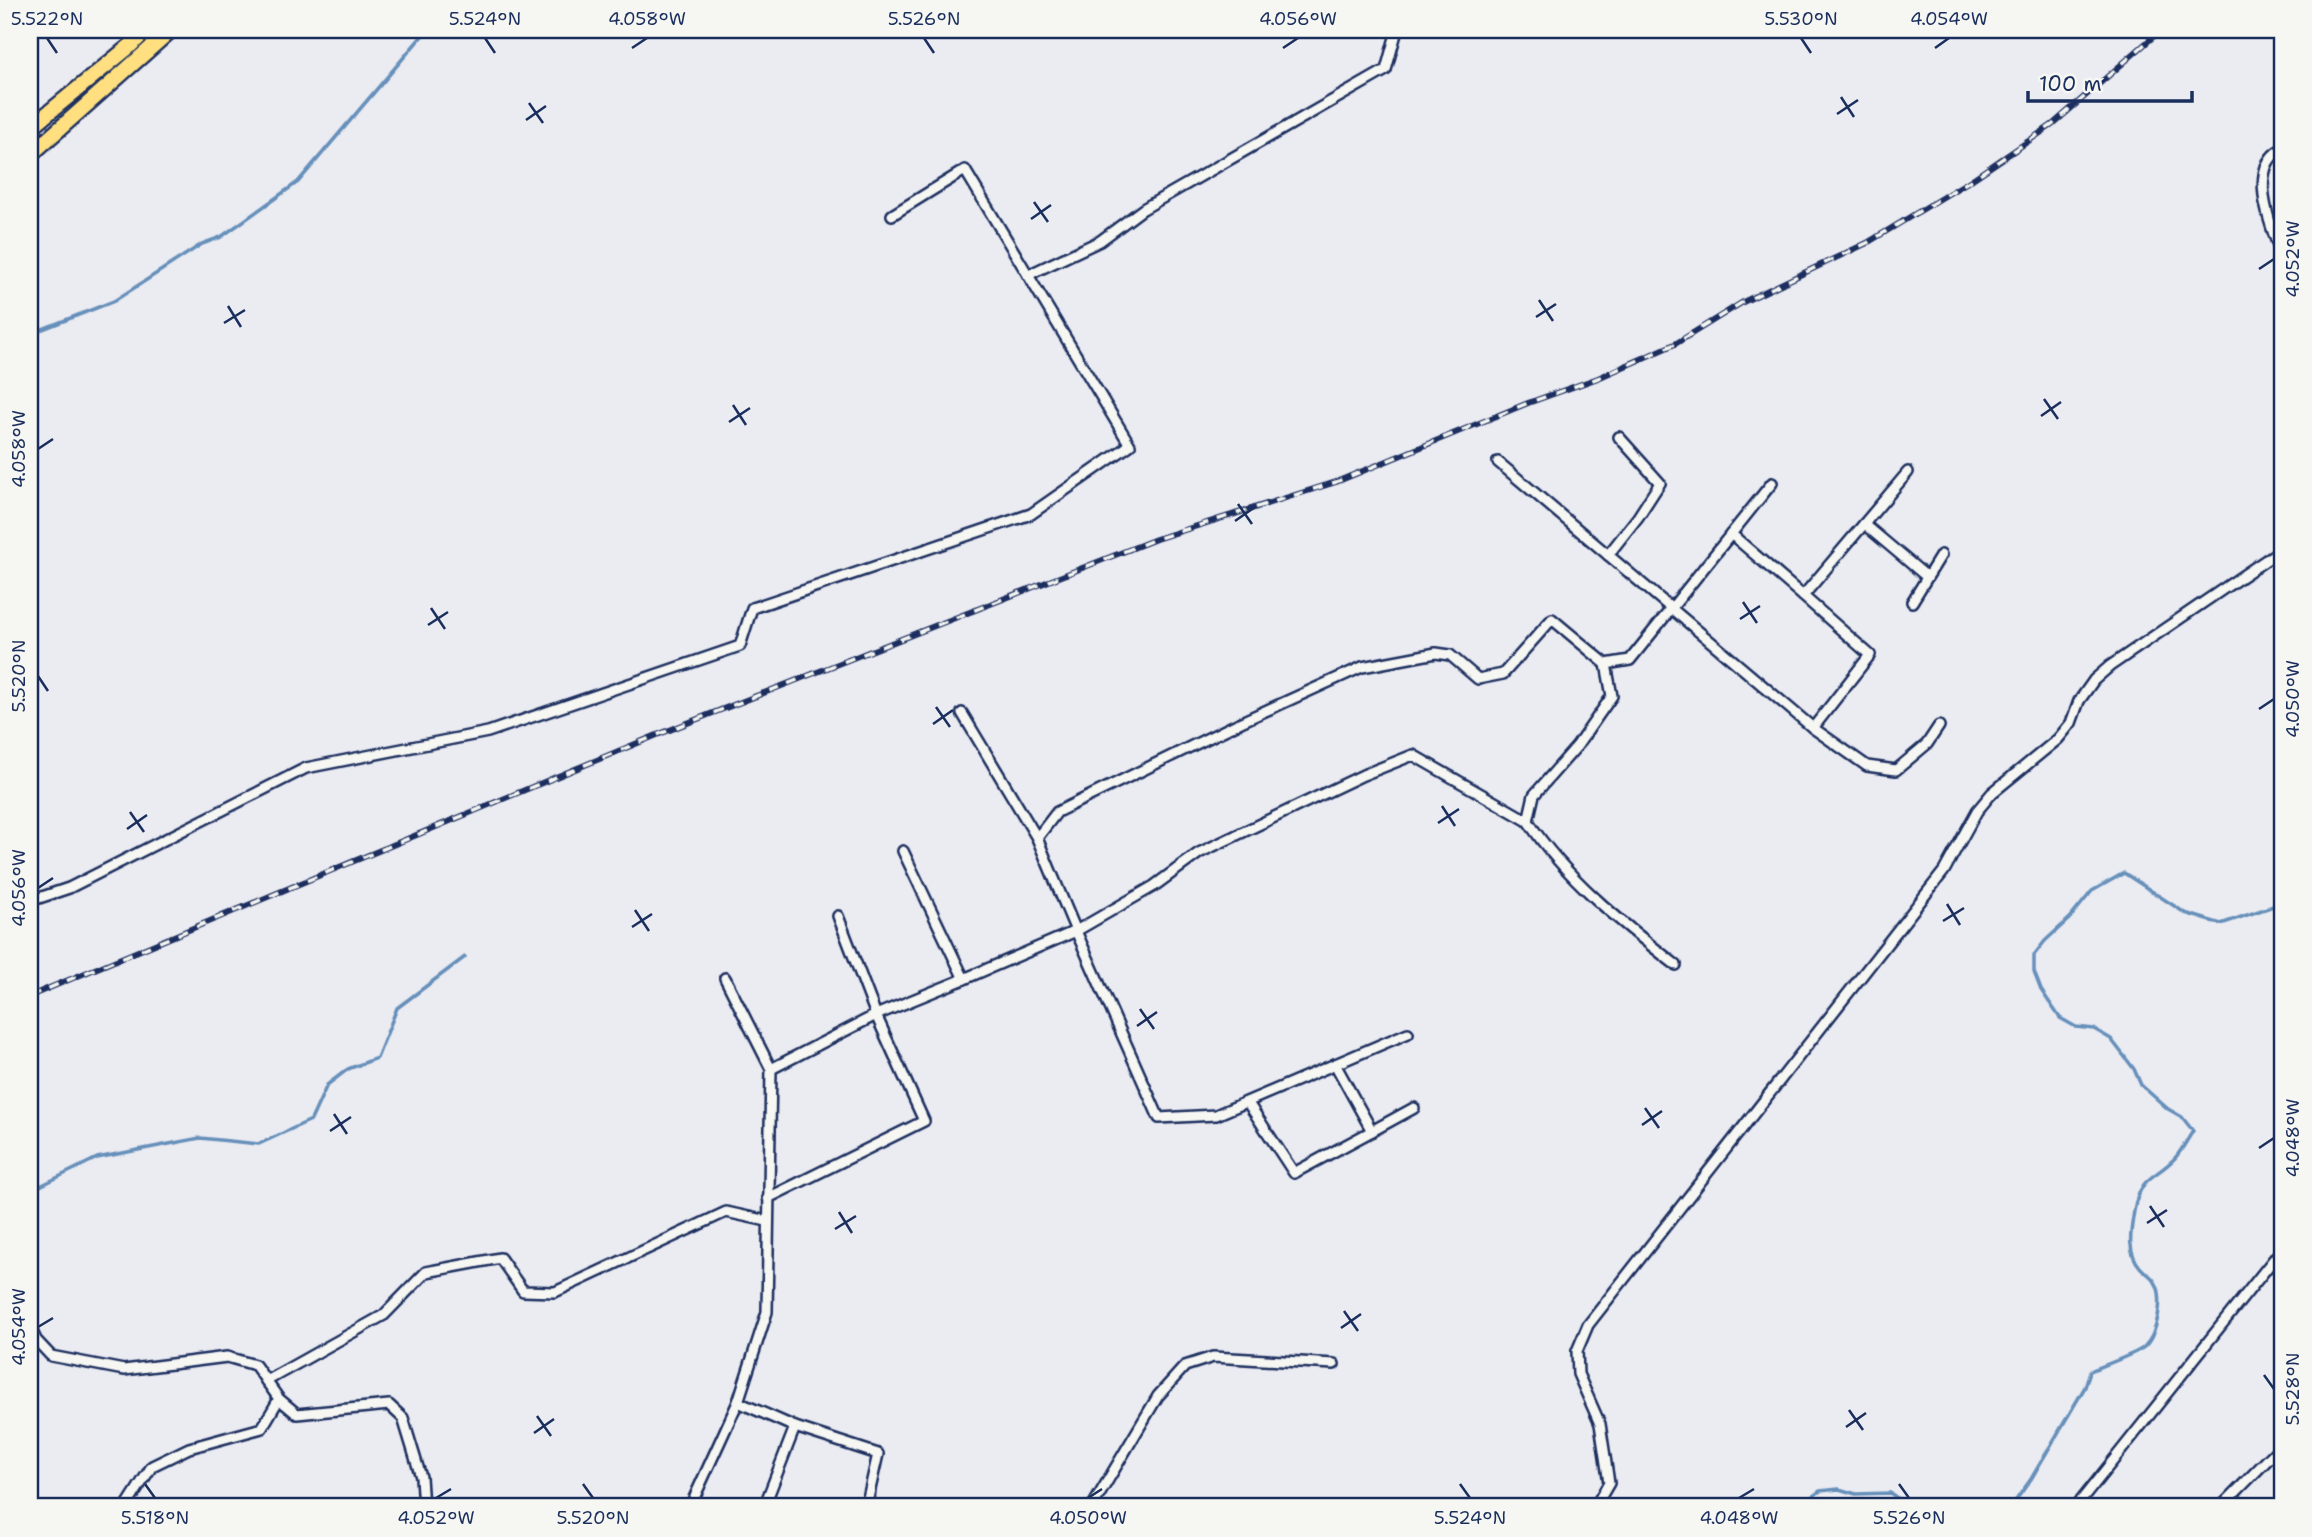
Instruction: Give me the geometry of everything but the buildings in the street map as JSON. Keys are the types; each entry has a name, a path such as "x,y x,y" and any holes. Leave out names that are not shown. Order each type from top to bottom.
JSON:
{"main road":[{"path":"30,128 147,30"},
{"path":"30,155 171,30"}],"street":[{"path":"1028,275 1100,241 1143,209 1386,70 1396,30"},
{"path":"2282,149 2273,153 2265,168 2263,188 2270,225 2282,256"},
{"path":"30,901 69,888 306,768 488,732 740,646 752,608 1031,513 1130,445 965,170 892,215"},
{"path":"1608,555 1660,483 1619,437"},
{"path":"1497,462 1813,728 1867,766 1896,770 1927,744 1939,726"},
{"path":"1803,596 1908,472"},
{"path":"1606,664 1630,660 1772,483"},
{"path":"1864,524 1927,577"},
{"path":"1731,534 1870,655 1813,728"},
{"path":"1595,1507 1609,1483 1600,1424 1578,1374 1577,1351 1588,1325 1944,871 1977,811 1992,793 2058,739 2071,723 2079,701 2094,680 2110,666 2282,549"},
{"path":"1912,602 1941,555"},
{"path":"1037,838 1058,812 1241,722 1362,667 1436,653 1450,655 1478,679 1503,674 1552,619 1606,664 1612,696 1577,747 1534,795 1528,821"},
{"path":"962,713 1037,838 1159,1118 1216,1115 1408,1033"},
{"path":"771,1069 876,1015 1076,931 1154,886 1199,853 1363,775 1413,755 1528,821 1544,845 1585,887 1676,965"},
{"path":"903,851 964,979"},
{"path":"768,1198 924,1121 876,1015 838,916"},
{"path":"690,1507 737,1402 766,1312 771,1069 724,978"},
{"path":"1335,1064 1372,1131"},
{"path":"1248,1103 1294,1173 1415,1108"},
{"path":"266,1381 384,1315 426,1272 500,1258 523,1291 555,1292 726,1212 767,1221"},
{"path":"2076,1507 2282,1249"},
{"path":"30,1327 36,1340 51,1356 124,1370 227,1357 255,1365 279,1399 297,1414 389,1405 402,1418 421,1477 421,1506"},
{"path":"1092,1507 1158,1396 1185,1366 1213,1357 1334,1364"},
{"path":"126,1507 152,1466 189,1448 262,1428 279,1399"},
{"path":"737,1402 795,1427 877,1454 866,1507"},
{"path":"764,1507 795,1427"},
{"path":"2221,1507 2282,1445"}],"waterway":[{"path":"30,334 114,301 202,244 221,237 298,182 427,30"},
{"path":"2011,1507 2031,1479 2085,1387 2090,1371 2140,1350 2153,1334 2158,1316 2158,1289 2133,1254 2131,1240 2134,1211 2140,1190 2175,1158 2193,1131 2182,1117 2168,1109 2141,1085 2134,1069 2111,1039 2094,1029 2076,1027 2060,1018 2041,990 2034,972 2034,955 2092,891 2124,873 2185,913 2221,924 2282,903"},
{"path":"30,1191 97,1158 200,1138 259,1144 311,1120 327,1085 348,1069 377,1058 397,1008 465,957"},
{"path":"1799,1507 1820,1491 1839,1489 1856,1494 1890,1493 1910,1507"}],"railway":[{"path":"30,996 657,735 1156,539 1336,482 1528,403 1598,378 1675,344 1743,302 1867,243 1971,180 2052,125 2161,30"}]}
